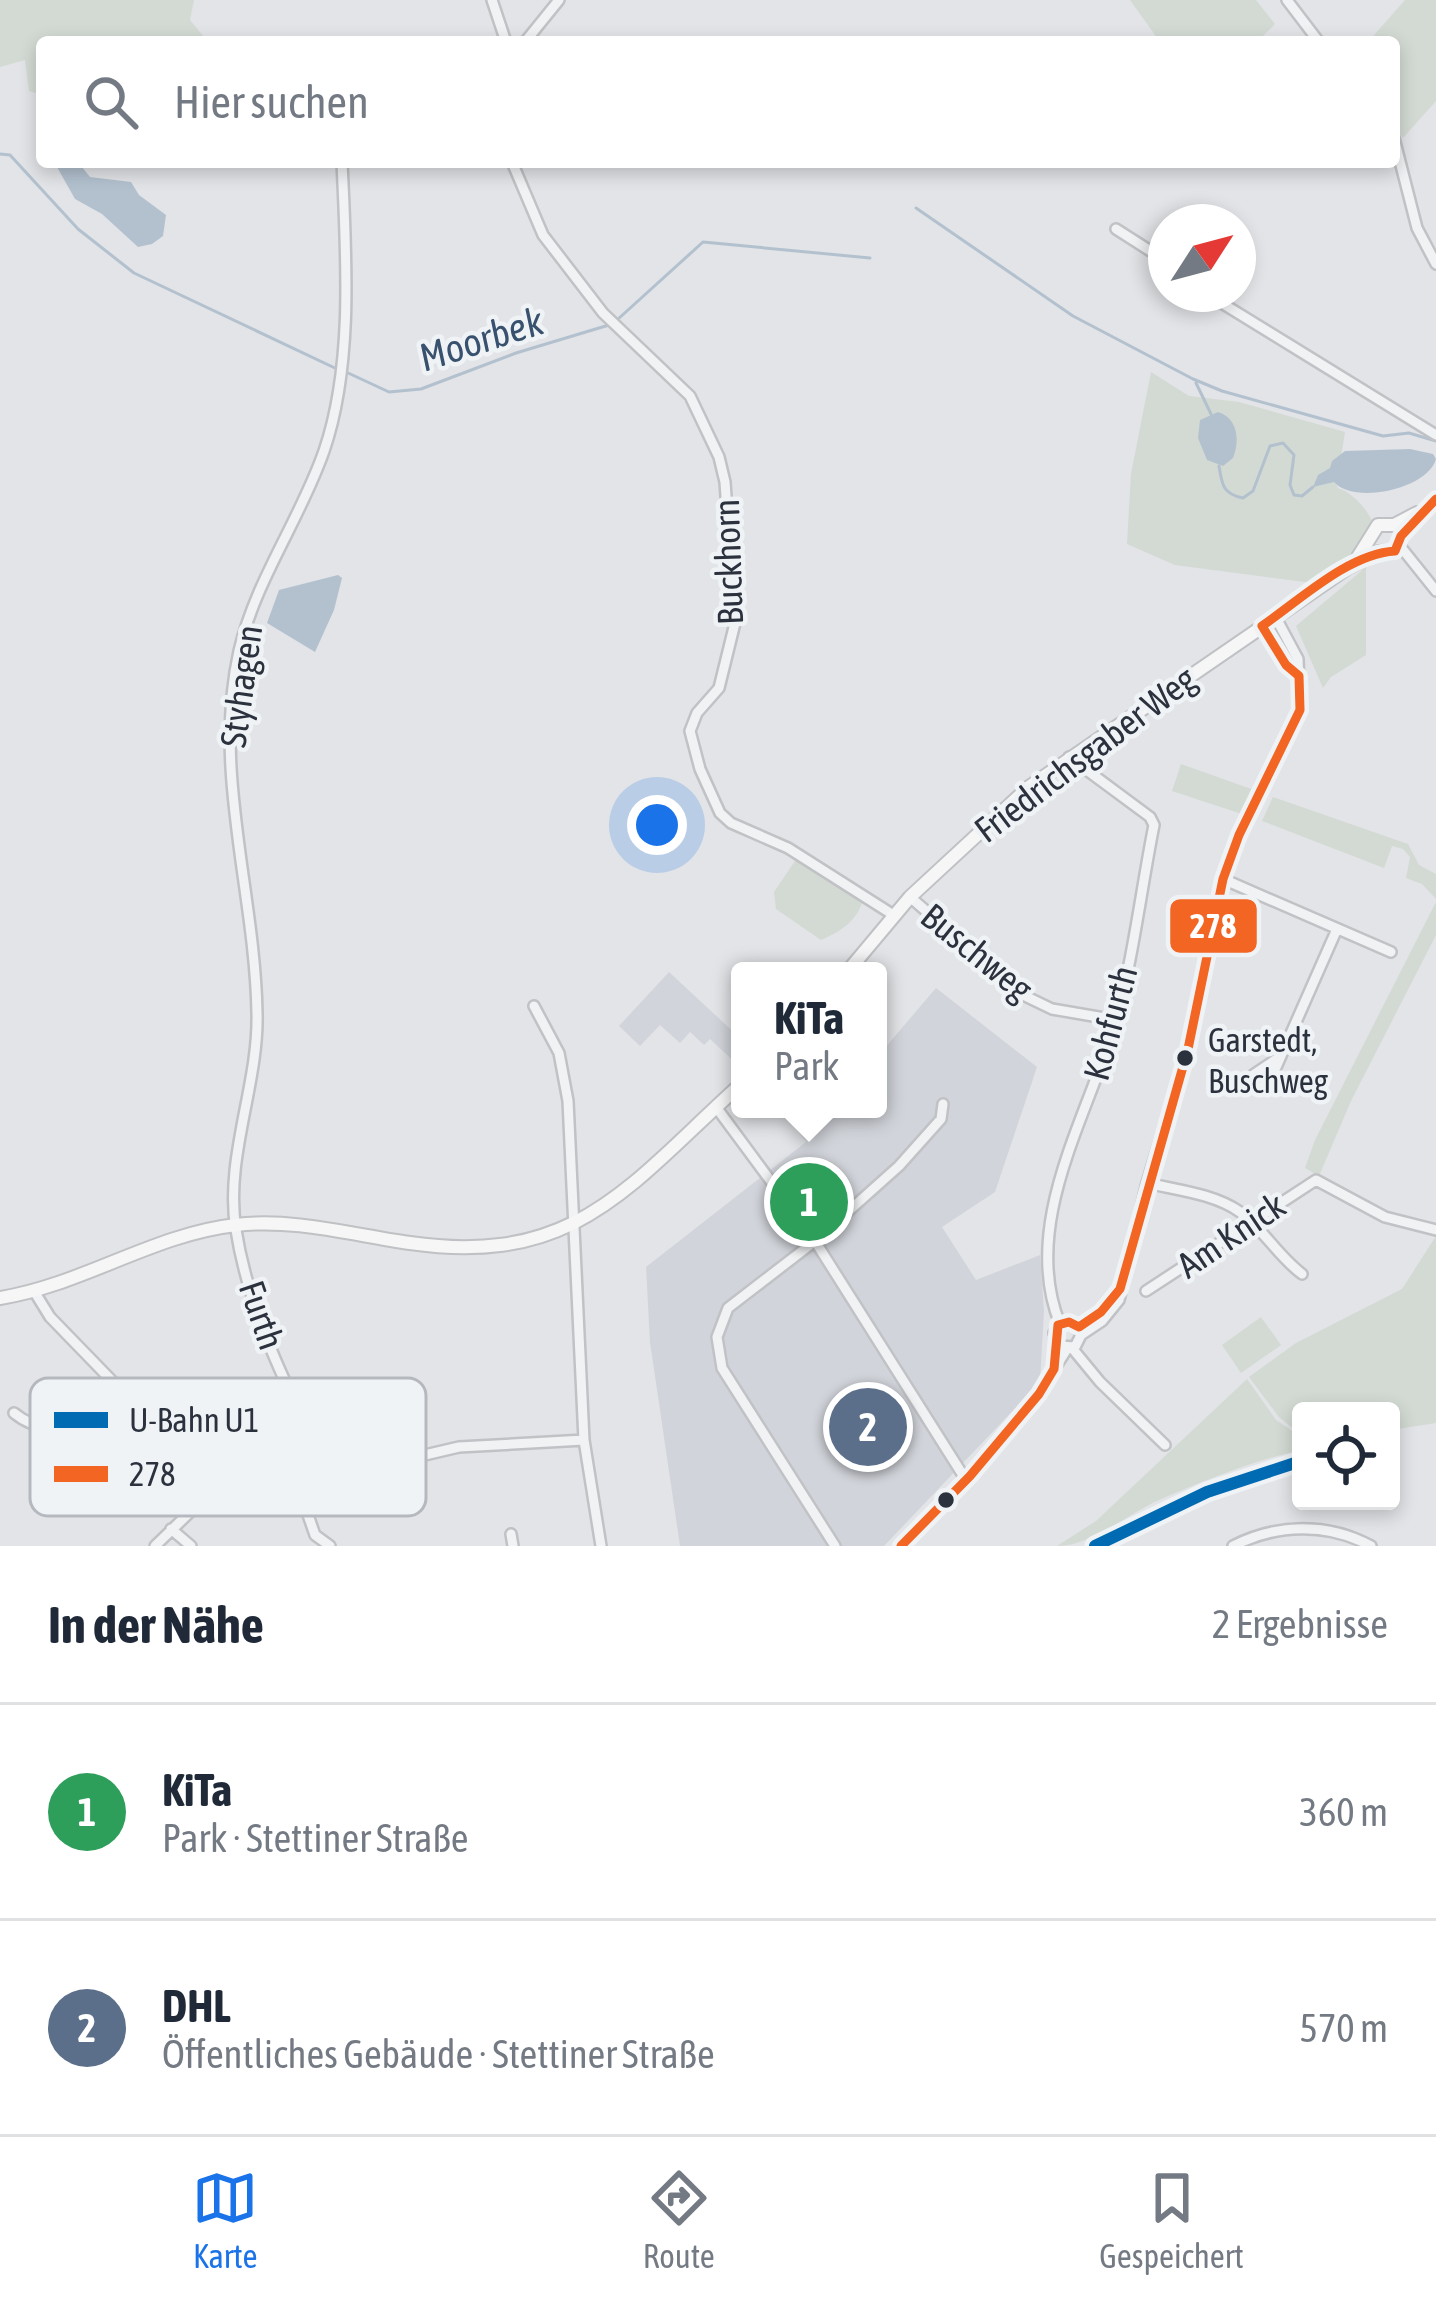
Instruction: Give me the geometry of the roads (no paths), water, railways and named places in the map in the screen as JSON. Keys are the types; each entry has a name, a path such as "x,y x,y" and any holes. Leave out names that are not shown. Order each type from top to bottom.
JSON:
{"main road":[{"path":"1390,542 1436,499"},
{"name":"Friedrichsgaber Weg","path":"856,962 910,897 1001,811 1070,757 1390,542"},
{"path":"0,1298 34,1291 180,1238 235,1225 292,1225 472,1249 536,1239 573,1226 649,1169 731,1093"}],"street":[{"path":"493,0 504,36"},
{"path":"530,36 559,0"},
{"path":"1287,0 1314,36"},
{"path":"1400,162 1417,229 1436,264"},
{"name":"Styhagen","path":"235,1225 236,1179 257,1013 246,878 231,777 238,656 253,602 323,453 340,398 342,168"},
{"name":"Buckhorn","path":"515,168 543,235 582,288 690,396 708,428 723,472 735,623 719,688 697,713 690,730 710,797 731,823 788,848 895,916"},
{"path":"1116,230 1148,250"},
{"path":"1236,312 1436,435"},
{"path":"1390,542 1436,591"},
{"path":"1276,618 1298,659 1300,710 1257,795 1223,879 1188,1047 1147,1183 1219,1201 1250,1221 1281,1258 1302,1274"},
{"path":"1262,626 1286,665 1296,670"},
{"name":"Kohfurth","path":"1066,1348 1054,1333 1060,1324 1048,1287 1050,1222 1116,1020 1154,825 1150,817 1070,757"},
{"path":"1223,879 1391,952"},
{"name":"Buschweg","path":"910,897 1023,995 1052,1009 1116,1020"},
{"path":"1281,1056 1337,929"},
{"path":"535,1006 562,1064 568,1101 584,1440 602,1546"},
{"path":"835,1546 722,1367 717,1348 722,1317 737,1299 815,1241 914,1151 941,1120 943,1104"},
{"path":"716,1107 815,1241 966,1480"},
{"name":"Am Knick","path":"1146,1291 1316,1180 1385,1217 1436,1230"},
{"name":"Kohfurth","path":"901,1546 966,1480 1039,1394 1080,1331 1114,1308 1147,1183"},
{"name":"Furth","path":"235,1225 261,1322 286,1378"},
{"path":"34,1291 41,1307 111,1378"},
{"path":"1060,1324 1071,1322 1080,1331"},
{"path":"1066,1348 1165,1444"},
{"path":"14,1413 30,1425"},
{"path":"426,1455 459,1447 584,1440"},
{"path":"155,1546 184,1516"},
{"path":"308,1516 315,1535 330,1546"},
{"path":"1233,1546 1276,1530 1298,1528 1334,1532 1371,1546"},
{"path":"170,1529 191,1546"}],"water":[{"path":"58,168 83,168 90,177 131,182 139,195 166,215 163,236 138,247 102,214 75,199"},
{"path":"1218,412 1230,419 1237,438 1233,458 1223,466 1207,460 1198,438 1200,420"},
{"path":"1410,449 1436,459 1430,470 1405,486 1373,493 1344,489 1334,482 1313,487 1318,475 1345,451"},
{"path":"338,575 342,578 334,610 315,652 267,623 279,590"}],"waterway":[{"name":"Moorbek","path":"0,154 10,155 78,229 134,273 337,369"},
{"name":"Moorbek","path":"916,208 1073,316 1193,379 1383,436 1409,433 1436,441"},
{"name":"Moorbek","path":"617,320 703,242 870,258"},
{"name":"Moorbek","path":"346,372 389,392 421,389 609,325"},
{"path":"1196,383 1211,414"},
{"path":"1219,466 1225,488 1243,498 1253,491 1270,446 1283,443 1294,455 1290,485 1294,495 1302,496 1313,487"}],"metro line":[{"name":"U1","path":"1095,1546 1207,1492 1292,1464"}],"place":[{"name":"Garstedt, Buschweg","path":"1185,1058"},
{"name":"KiTa","path":"809,1202"},
{"name":"DHL","path":"868,1427"}]}
